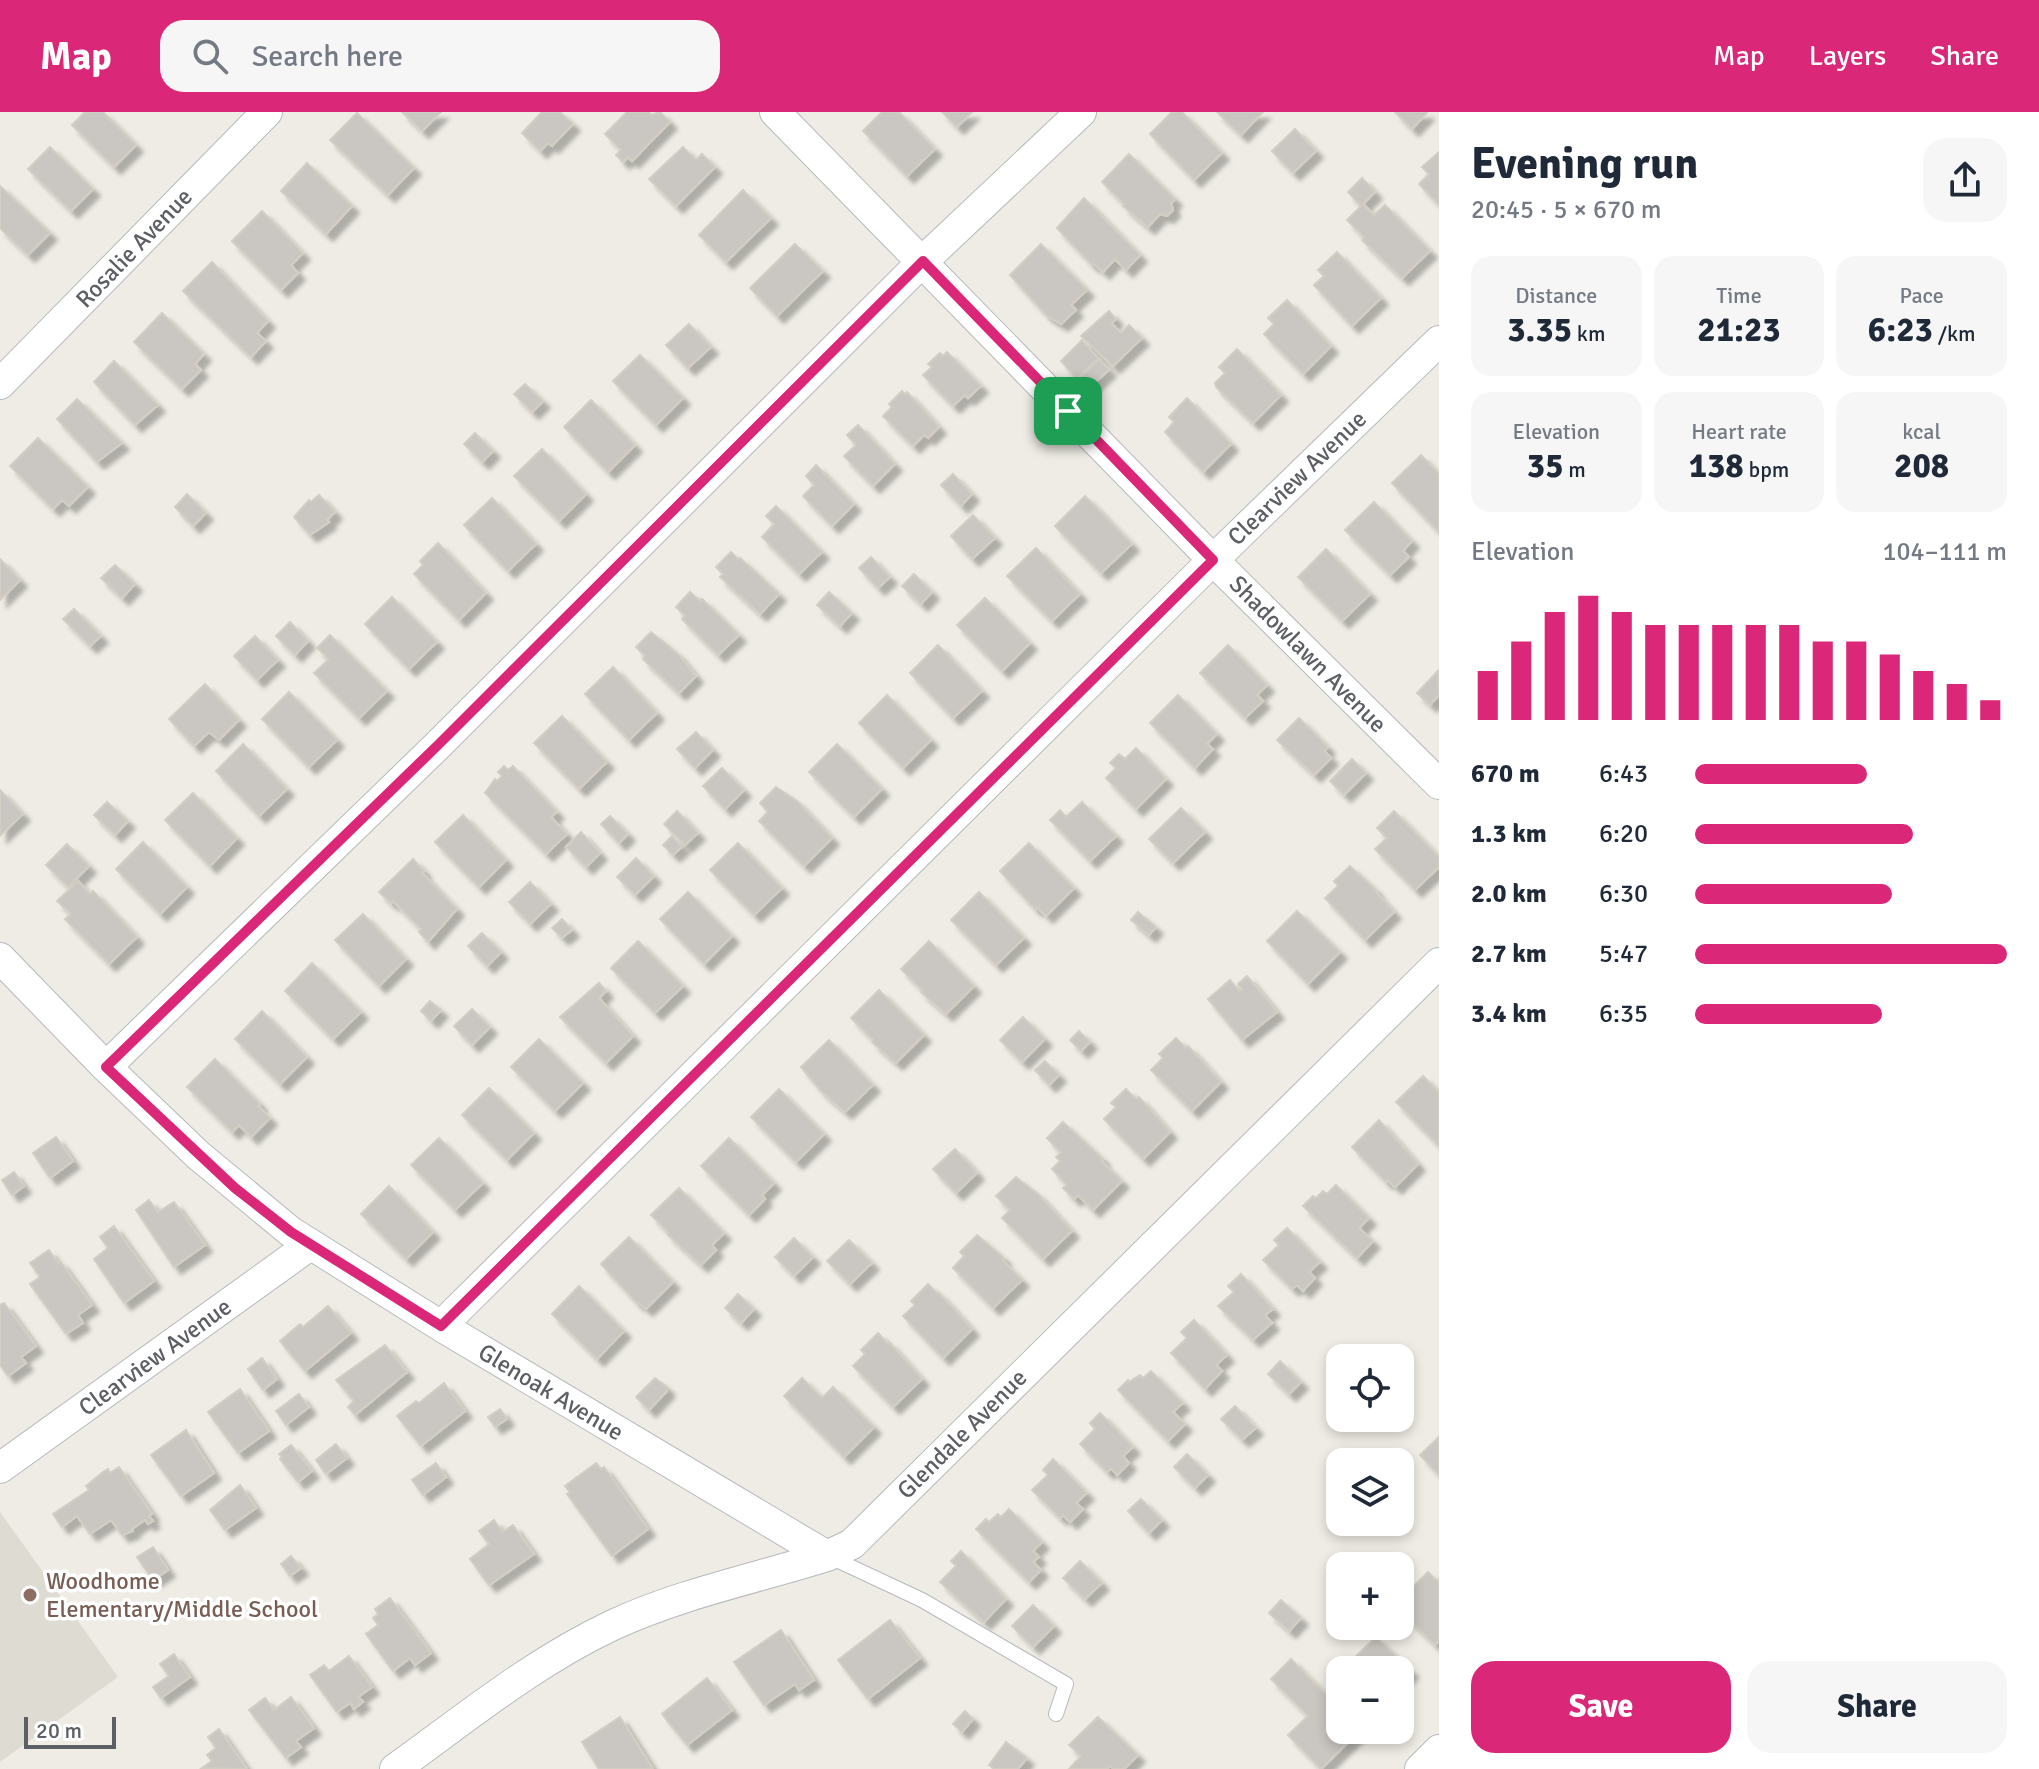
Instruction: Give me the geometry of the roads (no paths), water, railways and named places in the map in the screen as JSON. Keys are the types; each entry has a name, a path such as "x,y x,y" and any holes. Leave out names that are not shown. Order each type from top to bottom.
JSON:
{"street":[{"name":"Rosalie Avenue","path":"0,384 267,112"},
{"name":"Shadowlawn Avenue","path":"775,112 1213,560 1439,784"},
{"path":"106,1067 437,746 923,261 1081,112"},
{"name":"Clearview Avenue","path":"441,1326 1213,560 1439,341"},
{"name":"Glenoak Avenue","path":"0,958 106,1067 235,1188 310,1245 827,1556"},
{"name":"Glendale Avenue","path":"395,1769 534,1668 615,1623 827,1556 852,1544 1439,963"},
{"name":"Clearview Avenue","path":"0,1468 310,1245"},
{"path":"1420,1769 1439,1750"}],"lane":[{"path":"827,1556 922,1600 1066,1684 1056,1714"}],"place":[{"name":"Woodhome Elementary/Middle School","path":"30,1595"}]}
